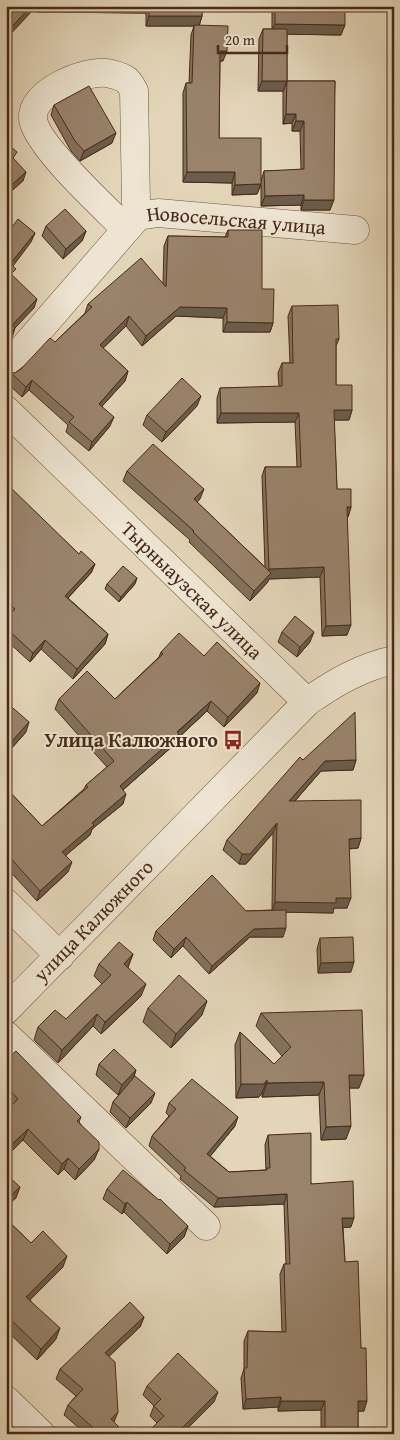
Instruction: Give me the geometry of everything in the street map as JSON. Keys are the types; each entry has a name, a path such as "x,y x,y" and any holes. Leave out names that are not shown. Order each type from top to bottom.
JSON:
{"street":[{"path":"106,73 127,80 134,91 136,202 132,223 53,154 41,137 33,119 36,106 43,96 61,84 88,75 106,73"},
{"name":"Новосельская улица","path":"6,368 132,223 158,214 355,230"},
{"name":"Тырныаузская улица","path":"6,410 307,702"},
{"path":"307,702 345,678 373,665 394,660"},
{"name":"улица Калюжного","path":"6,1010 307,702"},
{"path":"6,904 60,956"},
{"path":"6,1035 206,1226"},
{"path":"6,1400 41,1434"}],"building":[{"path":"6,6 31,6 6,33"},
{"path":"149,6 202,6 202,16 149,16"},
{"path":"275,6 345,6 345,25 275,24"},
{"path":"194,25 228,26 227,51 220,51 219,138 261,138 261,184 235,185 235,172 187,172 186,83 192,83"},
{"path":"263,29 287,29 287,81 262,81"},
{"path":"287,81 335,81 334,200 304,200 304,195 265,196 264,171 304,169 304,121 296,121 296,114 286,114"},
{"path":"89,86 116,133 84,151 75,141 54,105"},
{"path":"10,146 17,152 13,158 26,172 6,190 6,149"},
{"path":"65,209 86,231 66,249 46,226"},
{"path":"18,219 35,233 10,264 16,269 11,274 37,299 12,325 15,328 6,338 6,235"},
{"path":"228,230 262,230 262,289 274,289 273,323 227,322 227,308 180,307 146,336 129,316 100,345 128,371 99,404 114,417 92,442 69,422 74,417 32,380 26,387 11,373 21,369 50,338 55,342 92,307 88,304 141,258 166,287 168,236 228,237"},
{"path":"338,305 339,339 336,339 336,385 352,385 352,410 334,410 337,489 351,489 351,507 347,507 351,625 326,626 324,567 269,569 265,467 301,467 299,413 221,413 220,388 282,386 282,363 293,363 292,306"},
{"path":"182,378 201,396 166,432 147,415"},
{"path":"153,444 204,489 194,499 271,573 254,591 194,531 127,471"},
{"path":"7,484 79,554 81,551 95,564 65,596 108,634 77,669 45,640 33,653 6,628 6,619 15,609 6,601"},
{"path":"123,566 137,578 121,597 107,584"},
{"path":"295,616 314,632 300,647 282,632"},
{"path":"179,633 204,656 217,642 260,683 228,717 211,701 177,732 179,734 120,786 126,794 62,852 72,862 40,891 6,853 6,788 42,826 88,787 86,785 114,761 59,699 87,671 115,699 163,654 161,652"},
{"path":"6,702 29,722 13,740 6,734"},
{"path":"355,712 356,760 325,761 289,801 361,800 361,838 349,839 351,898 336,898 336,903 275,902 277,823 250,854 242,854 227,840 300,757 303,760"},
{"path":"212,875 246,911 286,910 286,928 254,929 212,966 186,937 174,949 156,931"},
{"path":"353,937 354,962 321,963 320,938"},
{"path":"119,942 133,954 124,964 146,984 105,1022 97,1014 62,1050 38,1027 55,1010 66,1019 111,975 99,964"},
{"path":"179,975 207,1001 176,1034 148,1008"},
{"path":"362,1010 364,1075 349,1075 351,1126 326,1127 324,1082 267,1083 267,1080 264,1084 241,1084 240,1032 274,1064 291,1047 261,1013"},
{"path":"114,1049 136,1070 122,1085 99,1064"},
{"path":"16,1051 81,1117 77,1121 99,1142 99,1149 79,1169 68,1158 62,1164 28,1129 6,1150 6,1111 18,1099 6,1086 6,1060"},
{"path":"135,1076 155,1093 130,1118 113,1102"},
{"path":"192,1079 238,1117 207,1154 229,1172 267,1170 267,1168 270,1168 268,1135 311,1133 311,1184 353,1181 354,1218 342,1218 345,1262 358,1261 361,1348 366,1348 367,1401 358,1401 358,1434 325,1434 325,1401 281,1401 281,1397 246,1399 244,1368 247,1368 248,1331 286,1332 284,1264 290,1264 287,1194 218,1198 184,1170 186,1168 152,1136 176,1109 169,1103"},
{"path":"123,1170 160,1199 188,1226 170,1244 127,1202 125,1204 107,1189"},
{"path":"6,1174 20,1187 6,1200"},
{"path":"6,1219 31,1243 43,1231 67,1256 26,1297 60,1328 41,1349 6,1315"},
{"path":"130,1302 144,1317 105,1353 115,1362 118,1412 111,1419 118,1426 119,1434 100,1434 68,1405 83,1389 60,1369"},
{"path":"178,1353 218,1392 178,1434 146,1434 164,1416 154,1406 161,1399 147,1386"}],"place":[{"name":"Улица Калюжного","path":"233,740"}]}
